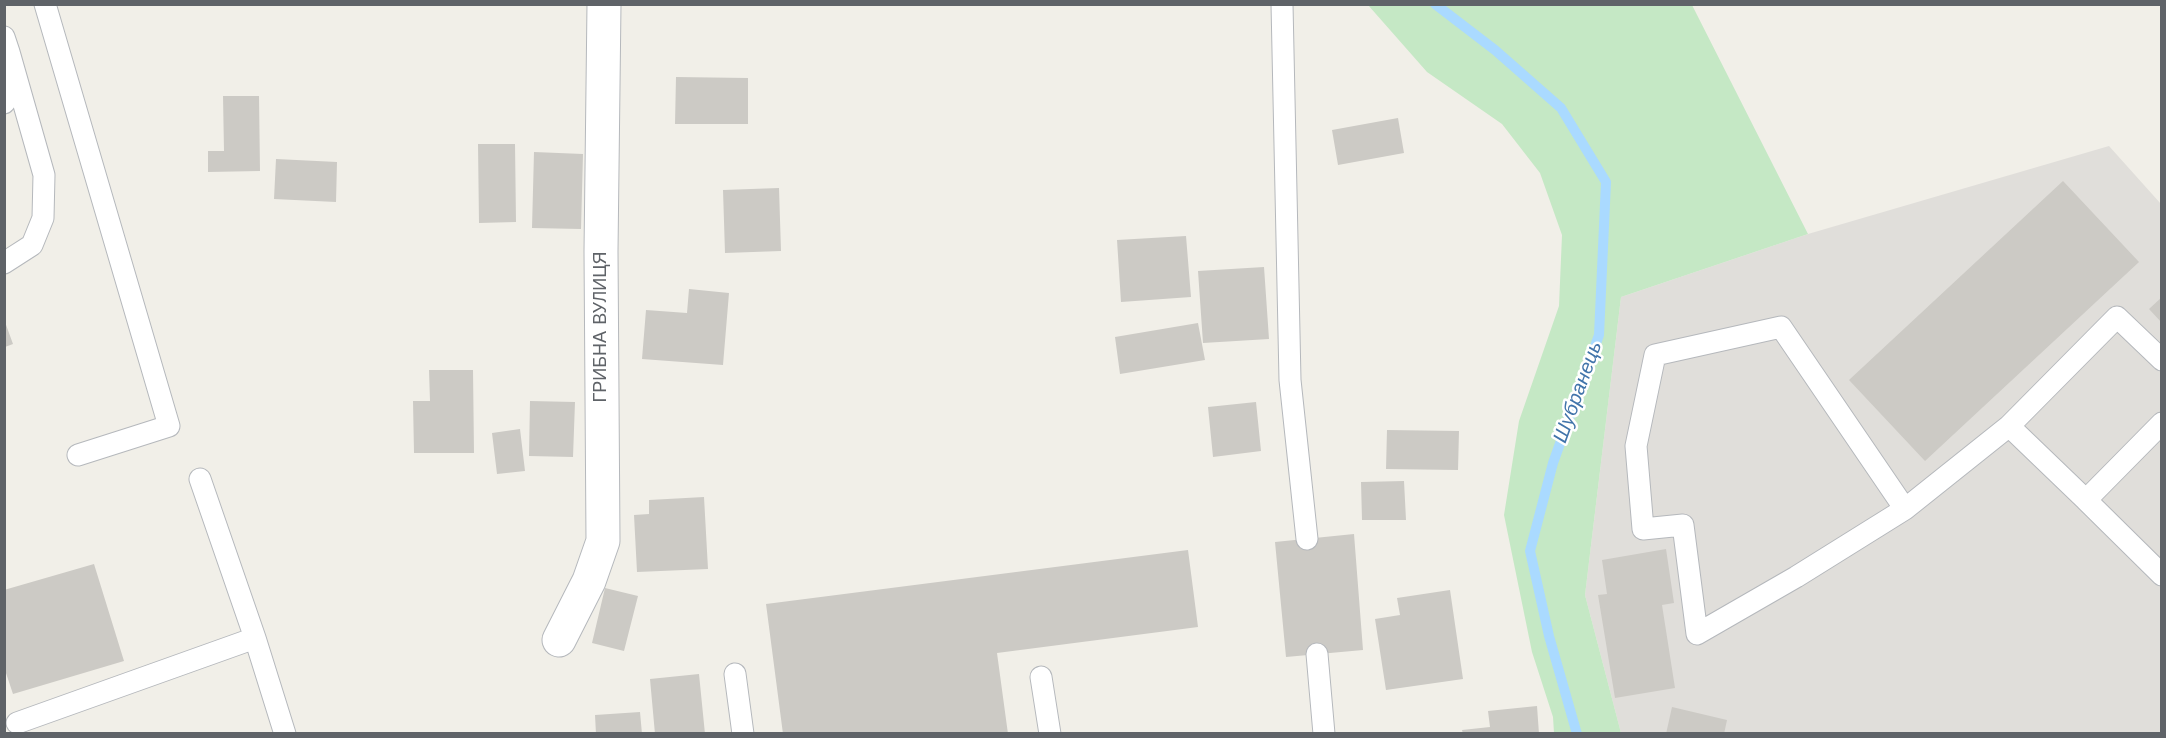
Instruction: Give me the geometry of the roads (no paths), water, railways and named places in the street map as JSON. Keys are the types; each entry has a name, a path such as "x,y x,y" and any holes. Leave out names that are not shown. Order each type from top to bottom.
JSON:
{"street":[{"name":"ГРИБНА ВУЛИЦЯ","path":"559,640 589,581 603,541 601,251 604,4"}],"lane":[{"path":"45,4 169,426 78,455"},
{"path":"1282,4 1290,380 1307,539"},
{"path":"4,103 8,98 7,45"},
{"path":"4,263 32,245 43,218 44,175 7,45"},
{"path":"1905,509 1781,327 1655,355 1636,446 1643,529 1683,525 1697,634 1796,577 1905,509 2009,426 2117,316 2162,360"},
{"path":"2086,500 2162,423"},
{"path":"2009,426 2162,575"},
{"path":"200,479 255,638 285,734"},
{"path":"17,723 255,638"},
{"path":"1317,654 1324,734"},
{"path":"735,674 742,734"},
{"path":"1041,677 1050,734"}],"waterway":[{"name":"Шубранець","path":"1435,4 1495,50 1561,108 1606,182 1599,335 1553,463 1530,551 1549,636 1577,734"}]}
